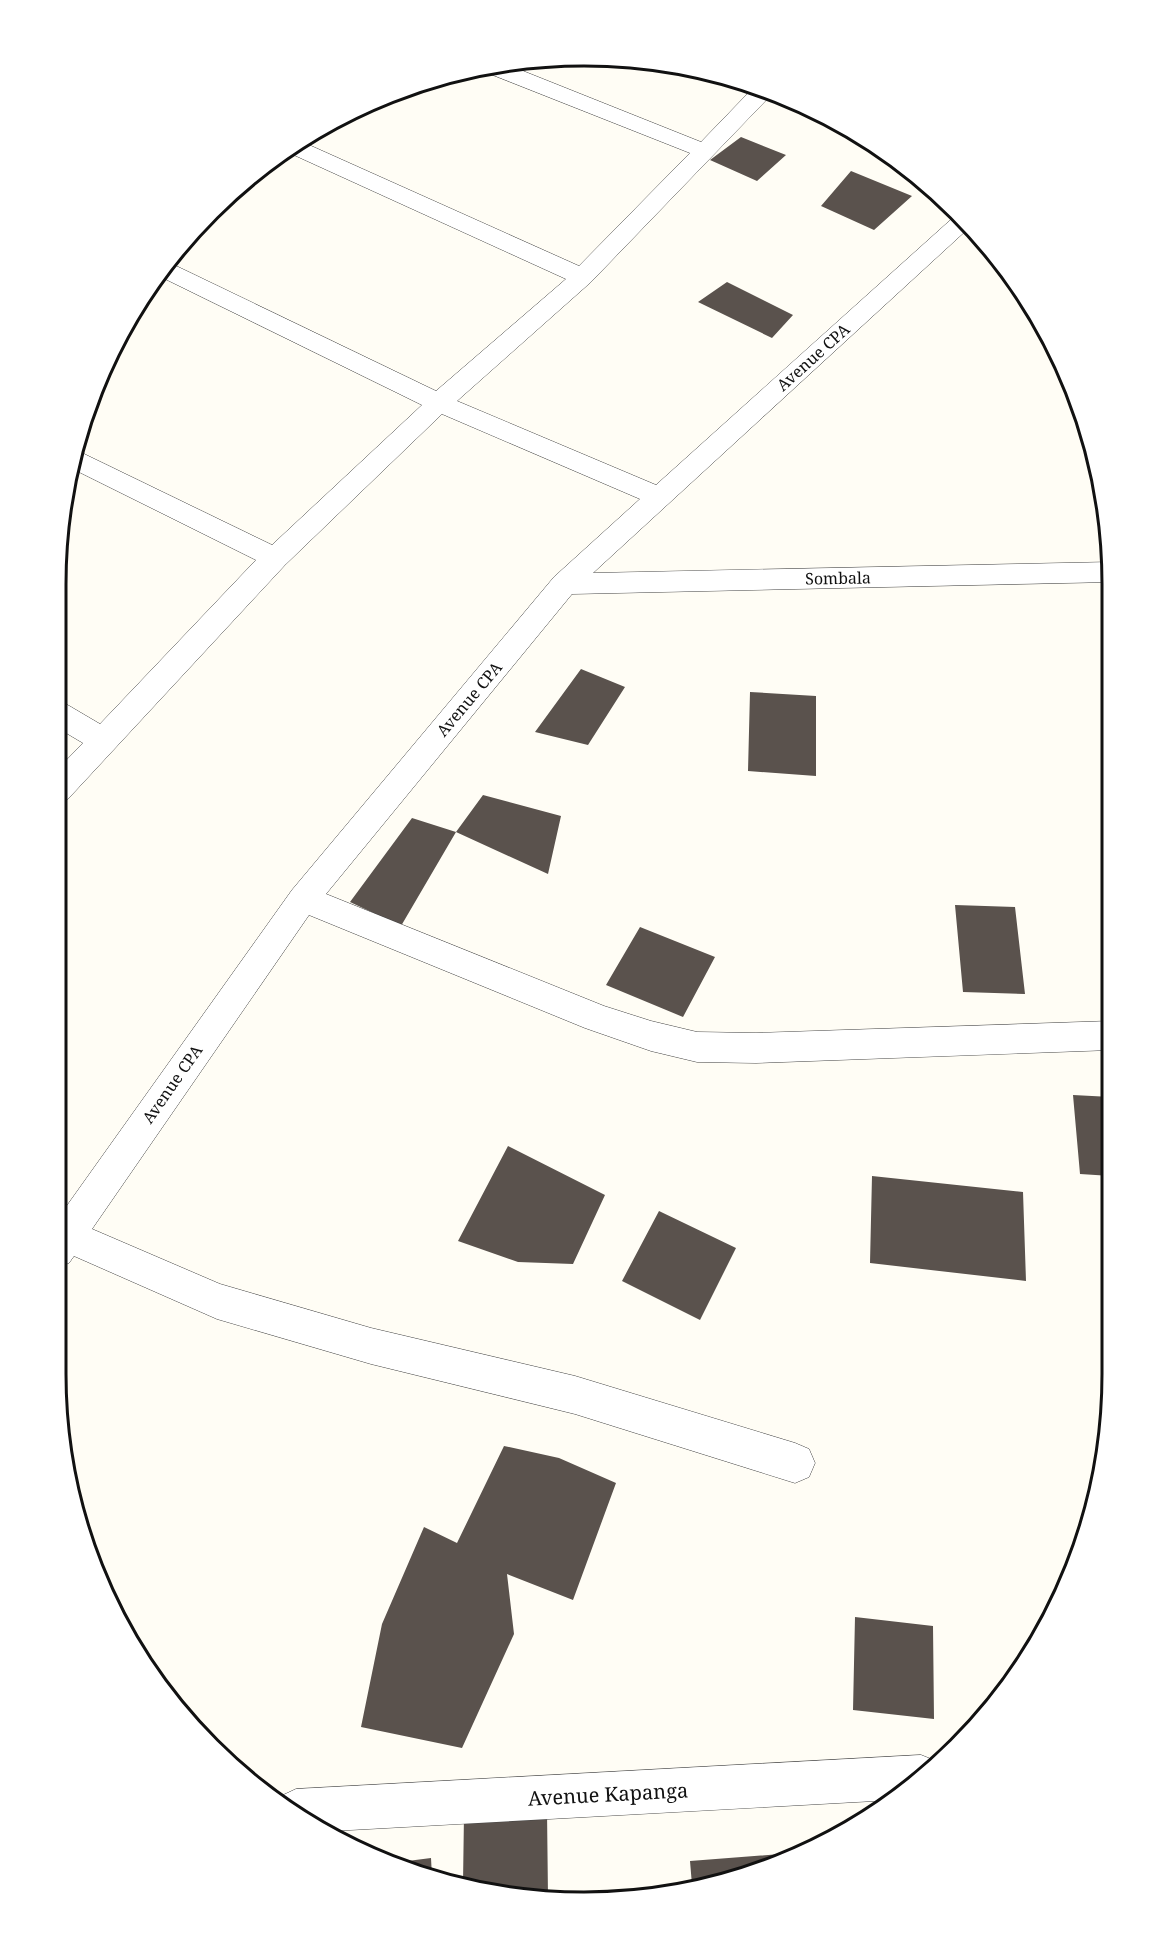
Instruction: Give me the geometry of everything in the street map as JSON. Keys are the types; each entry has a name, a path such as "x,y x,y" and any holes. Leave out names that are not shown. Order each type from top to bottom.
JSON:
{"street":[{"path":"505,72 704,151"},
{"path":"66,781 275,558 439,403 582,277 758,96"},
{"path":"301,150 582,277"},
{"name":"Avenue CPA","path":"66,1236 303,900 564,584 958,226"},
{"path":"171,272 439,403 658,497"},
{"path":"81,462 275,558"},
{"name":"Sombala","path":"564,584 1102,572"},
{"path":"66,718 104,741"},
{"path":"303,900 597,1018 651,1036 698,1047 756,1048 1102,1036"},
{"path":"66,1245 217,1301 371,1346 574,1395 795,1464"},
{"name":"Avenue Kapanga","path":"305,1811 908,1778"}],"building":[{"path":"741,137 786,155 757,181 710,160"},
{"path":"851,171 912,196 874,230 821,206"},
{"path":"727,282 793,315 772,338 698,302"},
{"path":"581,669 625,687 588,745 535,732"},
{"path":"750,692 816,696 816,776 748,771"},
{"path":"483,795 561,816 548,874 456,832"},
{"path":"412,818 456,832 401,926 350,902"},
{"path":"955,905 1015,907 1025,994 963,992"},
{"path":"640,927 715,957 683,1017 606,985"},
{"path":"1073,1095 1102,1097 1102,1175 1080,1174"},
{"path":"508,1146 605,1195 573,1264 518,1262 458,1241"},
{"path":"872,1176 1023,1192 1026,1281 870,1263"},
{"path":"659,1211 736,1248 700,1320 622,1281"},
{"path":"504,1446 559,1458 616,1483 573,1600 507,1574 514,1634 462,1748 361,1727 382,1624 424,1527 457,1543"},
{"path":"855,1617 933,1626 934,1719 853,1710"},
{"path":"547,1811 548,1891 516,1888 463,1877 464,1814"},
{"path":"779,1854 751,1865 692,1880 690,1861"},
{"path":"431,1858 432,1869 417,1865 407,1861"}]}
